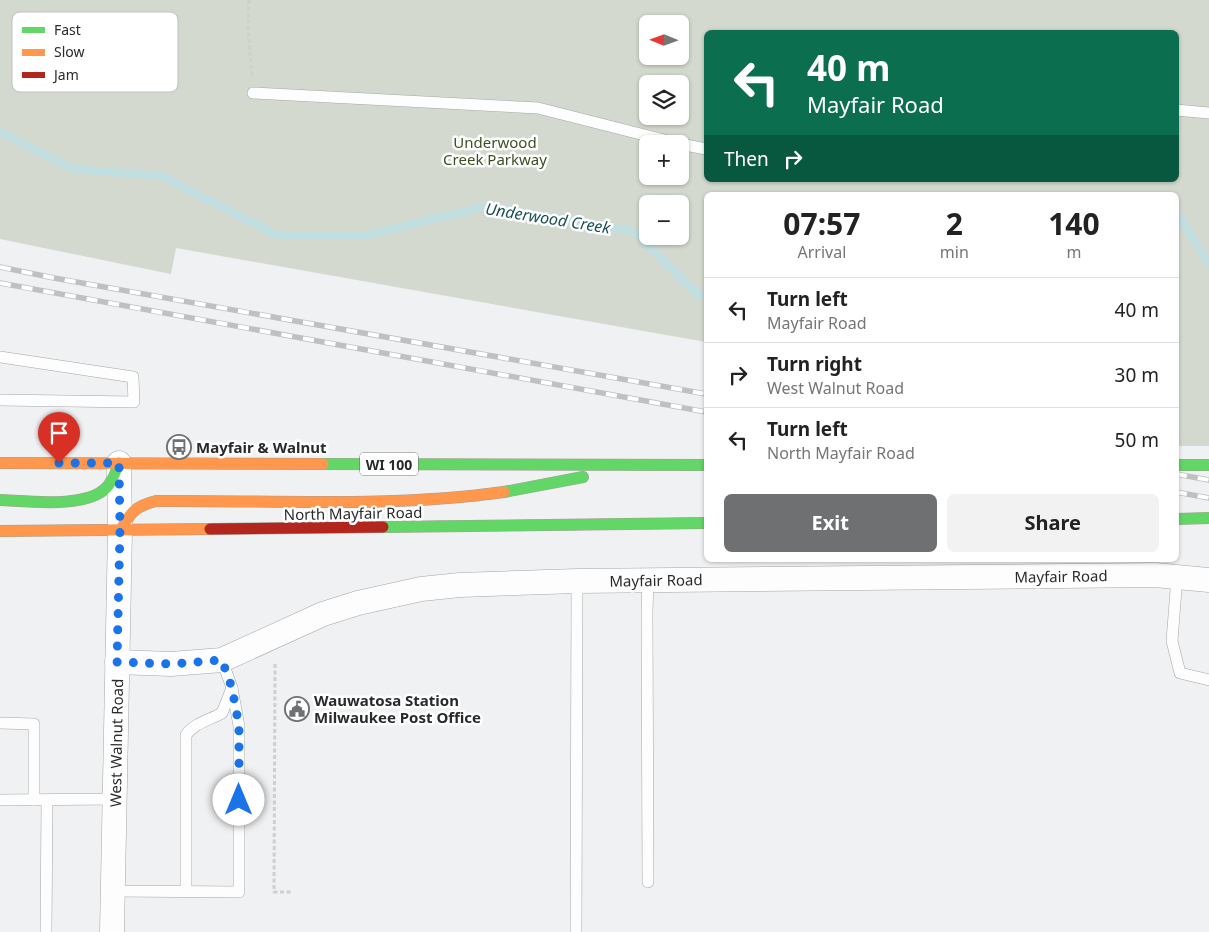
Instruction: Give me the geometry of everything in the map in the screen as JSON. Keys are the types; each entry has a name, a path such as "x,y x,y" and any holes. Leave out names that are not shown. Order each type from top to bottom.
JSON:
{"main road":[{"name":"WI 100","path":"0,463 704,465"},
{"path":"0,500 75,500 96,496 106,488 119,463"},
{"path":"120,530 132,510 142,504 156,501 364,500 456,497 509,492 643,465"},
{"path":"1179,465 1209,465"},
{"path":"1179,519 1209,518"},
{"name":"North Mayfair Road","path":"0,531 704,523"}],"street":[{"name":"West Walnut Road","path":"112,932 116,799 120,530 119,463"},
{"name":"Mayfair Road","path":"117,662 171,664 222,660 324,614 358,602 421,589 460,585 577,581 1145,575 1209,580"}],"lane":[{"path":"253,93 538,108 644,135"},
{"path":"1179,110 1209,113"},
{"path":"689,146 704,149"},
{"path":"0,357 133,377 134,402 0,400"},
{"path":"1177,577 1172,641 1180,673 1209,680"},
{"path":"648,580 648,882"},
{"path":"576,932 577,581"},
{"path":"113,891 240,892 239,726 232,688 222,660"},
{"path":"186,891 186,735 197,725 222,713 232,688"},
{"path":"0,724 34,724 34,800"},
{"path":"0,800 116,799"},
{"path":"46,932 47,800"}],"path":[{"path":"249,0 248,27 253,93"},
{"path":"275,664 274,892 292,892"}],"green space":[{"name":"Underwood Creek Parkway","path":"0,0 1209,0 1209,446 1179,446 1179,192 704,192 704,342 176,248 171,274 0,239"}],"waterway":[{"name":"Underwood Creek","path":"0,132 73,169 162,176 278,236 368,235 487,206 633,231 698,295 704,294"},
{"name":"Underwood Creek","path":"1179,216 1209,264"}],"railway":[{"path":"0,267 704,394"},
{"path":"0,283 704,412"},
{"path":"1179,475 1209,480"},
{"path":"1179,493 1209,498"}],"traffic: fast":[{"path":"0,500 56,502 86,498 98,494 109,485 119,463"},
{"path":"323,464 704,465"},
{"path":"1179,465 1209,465"},
{"path":"504,492 583,477"},
{"path":"1179,519 1209,518"},
{"path":"383,527 704,523"}],"traffic: slow":[{"path":"0,463 323,464"},
{"path":"120,531 134,511 143,505 156,501 374,502 461,497 504,492"},
{"path":"0,531 210,529"}],"traffic: jam":[{"path":"210,529 383,527"}],"place":[{"name":"Mayfair & Walnut","path":"179,447"},
{"name":"Wauwatosa Station Milwaukee Post Office","path":"297,709"}],"route":[{"path":"59,463 119,463 120,530 117,662 171,664 222,660 232,688 239,726 239,800"}]}
